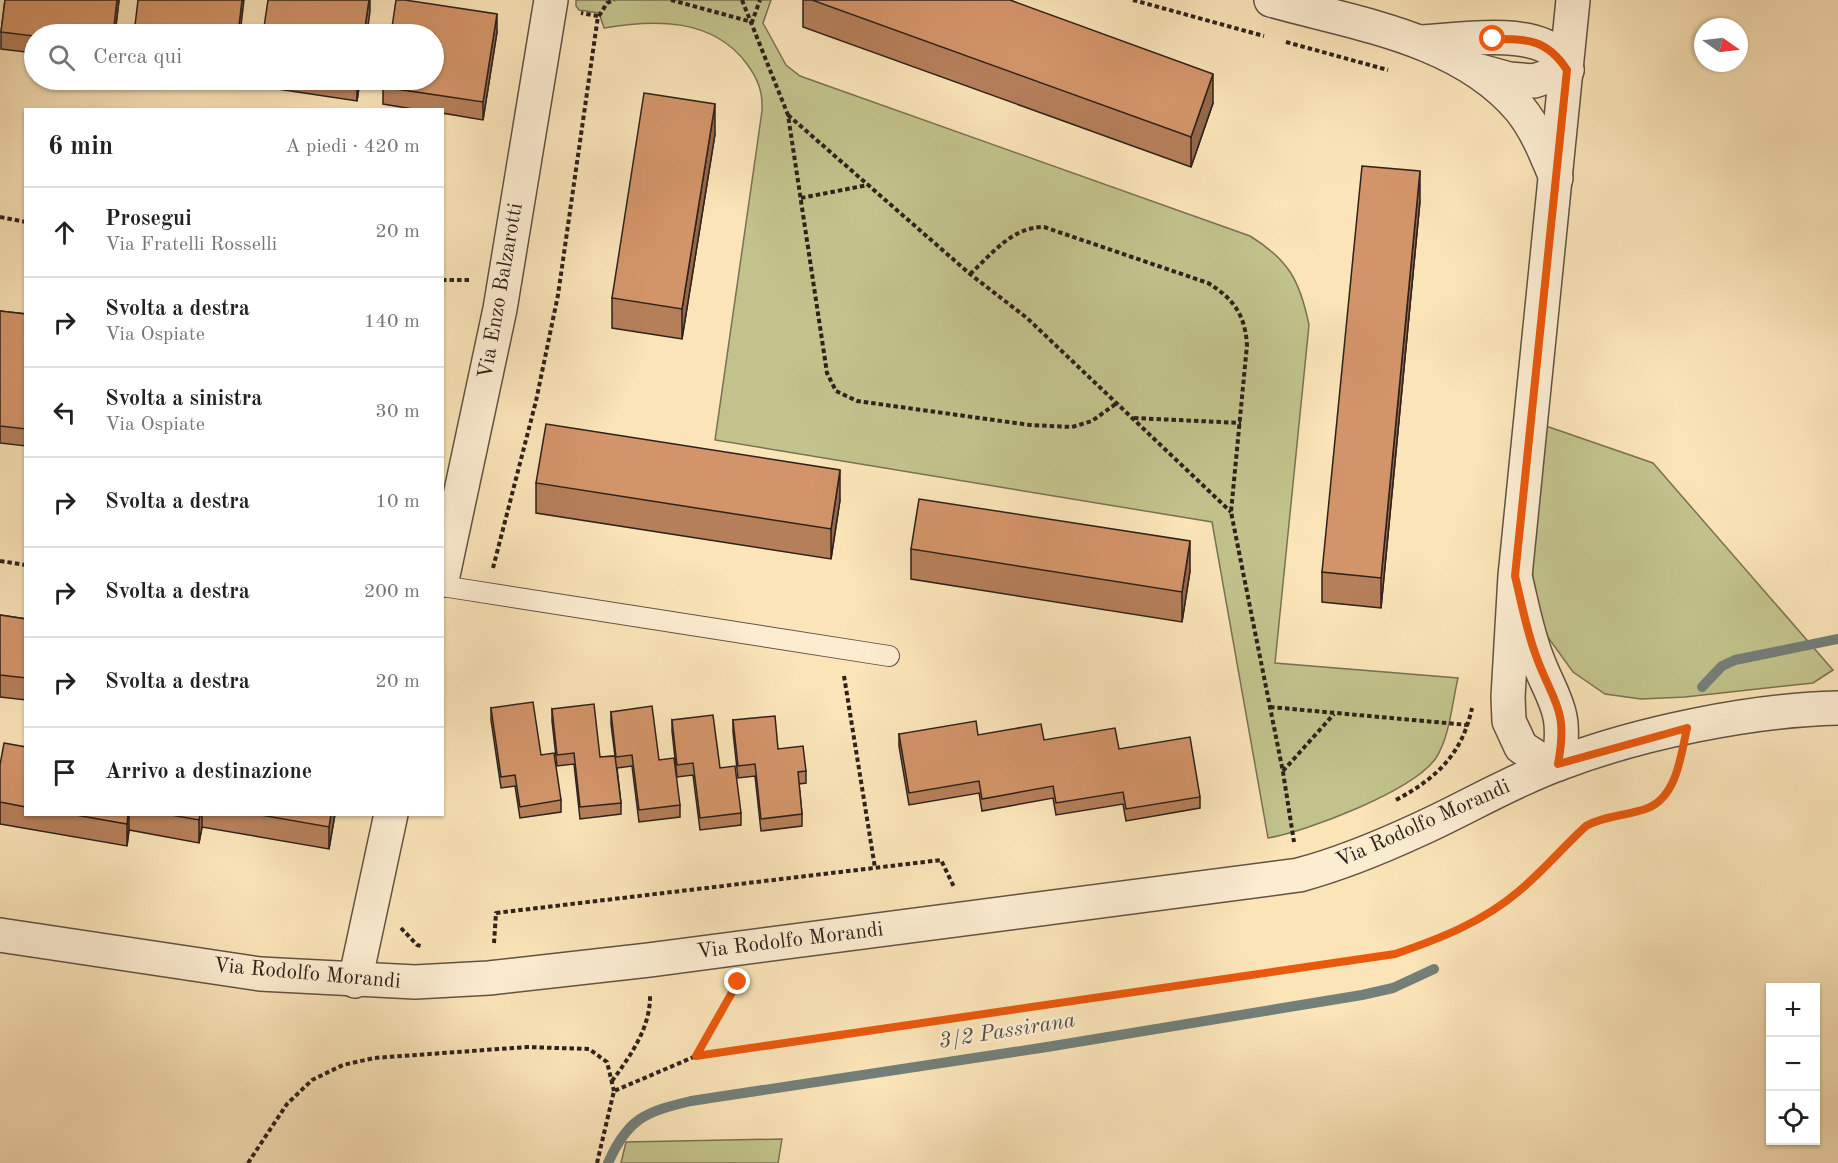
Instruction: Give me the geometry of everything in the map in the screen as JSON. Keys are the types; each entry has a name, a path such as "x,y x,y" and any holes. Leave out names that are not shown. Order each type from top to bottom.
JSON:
{"street":[{"path":"1271,0 1422,42 1470,68 1508,96 1521,111 1541,142 1556,180"},
{"path":"1515,576 1536,654 1562,717 1563,739 1558,764 1538,758 1521,747 1509,721 1508,694 1515,576 1573,0"},
{"name":"Via Enzo Balzarotti","path":"444,571 565,7"},
{"path":"1422,42 1520,39 1542,45 1557,54 1567,70"},
{"path":"1470,68 1509,79 1534,81 1567,70"},
{"name":"Via Rodolfo Morandi","path":"0,935 260,974 355,981 415,982 489,978 1277,879 1338,864 1418,831 1558,764 1687,728 1759,715 1838,708"},
{"path":"355,981 391,816"}],"lane":[{"path":"444,586 889,656"}],"path":[{"path":"487,593 536,401 558,295 598,16 601,9 614,0"},
{"path":"671,0 752,22"},
{"path":"742,0 788,115 827,373 836,391 857,400 1030,425 1072,427 1092,421 1117,404"},
{"path":"752,22 760,0"},
{"path":"565,7 598,16"},
{"path":"788,115 970,274 1027,318 1231,512"},
{"path":"801,198 869,185"},
{"path":"0,217 24,222"},
{"path":"970,274 1012,236 1028,227 1044,227 1209,283 1227,294 1238,308 1245,326 1247,345 1231,512 1283,772 1294,841"},
{"path":"1134,418 1240,423"},
{"path":"0,561 24,565"},
{"path":"844,673 875,868"},
{"path":"1387,805 1438,774 1459,745 1468,725 1475,691 1508,694"},
{"path":"1270,708 1468,725"},
{"path":"1283,772 1334,714"},
{"path":"614,1091 696,1056 1395,954 1439,938 1489,913 1520,891 1586,826 1598,819 1648,808 1663,799 1676,773 1687,728"},
{"path":"1283,844 1302,838"},
{"path":"484,944 495,943 496,913 941,860 955,888"},
{"path":"397,921 417,945 425,947"},
{"path":"696,1056 738,982 749,981"},
{"path":"612,1082 634,1050 644,1027 650,1009 650,984"},
{"path":"248,1163 287,1104 312,1080 343,1065 374,1058 527,1047 589,1049 607,1062 614,1091 597,1163"}],"green space":[{"path":"576,0 771,0 763,23 786,65 800,76 1250,236 1274,254 1291,273 1297,284 1309,325 1275,663 1458,678 1448,730 1436,758 1424,771 1406,783 1358,808 1308,827 1268,838 1212,522 715,440 762,111 759,86 747,64 733,49 700,30 663,23 604,28 599,13 579,10"},
{"path":"1546,426 1653,463 1833,670 1813,683 1685,697 1641,699 1605,694 1573,672 1547,636 1533,596 1532,553"},
{"path":"782,1139 778,1163 621,1163 626,1142"}],"building":[{"path":"5,0 117,0 114,24 24,24 24,35 1,32"},
{"path":"138,0 242,0 239,24 135,24"},
{"path":"268,0 369,0 365,24 264,24"},
{"path":"396,0 497,14 483,102 403,90 444,90 444,24 392,24"},
{"path":"812,0 1010,0 1213,74 1191,137"},
{"path":"644,93 715,104 682,309 612,298"},
{"path":"1362,166 1420,171 1381,578 1322,572"},
{"path":"0,311 24,314 24,429 0,426"},
{"path":"546,424 840,470 831,529 536,483"},
{"path":"919,499 1190,541 1182,592 911,549"},
{"path":"0,615 24,619 24,678 0,675"},
{"path":"533,702 541,755 554,753 561,800 520,807 515,775 501,777 491,708"},
{"path":"594,704 600,757 615,756 621,803 580,807 574,753 557,755 552,709"},
{"path":"652,706 659,760 674,758 680,805 639,810 632,755 616,757 611,712"},
{"path":"713,715 720,768 735,766 741,813 700,818 693,763 677,765 672,720"},
{"path":"775,716 778,749 803,746 806,771 798,772 802,814 761,819 755,764 738,766 733,720"},
{"path":"976,721 978,735 1041,724 1044,740 1115,728 1119,749 1190,737 1200,797 1126,809 1123,792 1056,803 1053,786 982,799 979,781 909,793 899,734"},
{"path":"4,743 24,747 24,807 0,802 0,765"},
{"path":"81,816 128,816 127,824"},
{"path":"176,816 200,816 199,820"},
{"path":"266,816 331,816 329,827"}],"waterway":[{"name":"3/2 Passirana","path":"1702,687 1722,666 1735,660 1838,639"},
{"name":"3/2 Passirana","path":"608,1163 623,1136 640,1119 661,1109 691,1101 1047,1047 1362,995 1393,988 1434,969"}],"route":[{"path":"738,982 696,1056 1395,954 1439,938 1489,913 1520,891 1572,838 1598,819 1648,808 1663,799 1676,773 1687,728 1662,733 1558,764 1563,739 1562,717 1536,654 1515,576 1567,70 1557,54 1542,45 1520,39 1493,39"}]}
